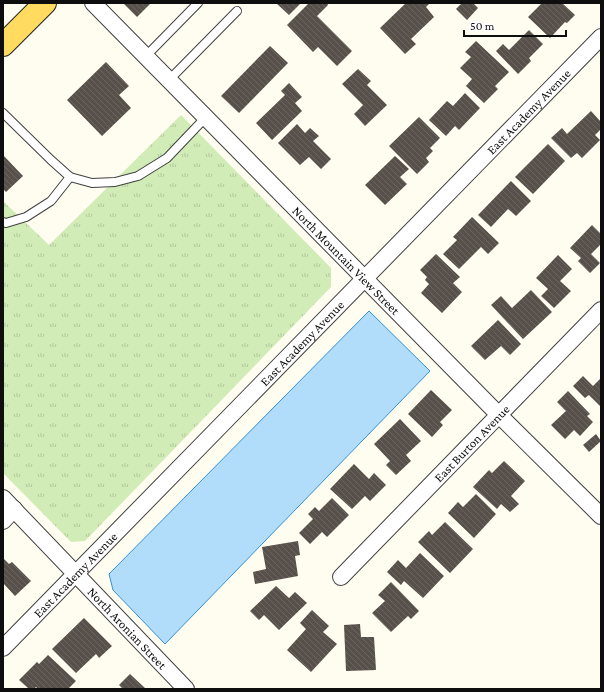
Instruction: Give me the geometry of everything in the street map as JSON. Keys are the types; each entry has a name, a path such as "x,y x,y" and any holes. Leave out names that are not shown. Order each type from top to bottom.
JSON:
{"main road":[{"path":"3,46 45,3"}],"street":[{"name":"North Mountain View Street","path":"93,3 499,415 601,516"},
{"name":"East Academy Avenue","path":"3,648 366,279 601,37"},
{"name":"East Burton Avenue","path":"341,577 601,310"},
{"name":"North Aronian Street","path":"3,498 186,689"},
{"path":"3,521 14,509"}],"lane":[{"path":"146,56 198,3"},
{"path":"169,80 237,11"},
{"path":"3,113 70,177 92,183 115,182 138,176 167,158 206,117"},
{"path":"3,222 6,223 26,217 51,201 70,177"}],"green space":[{"path":"181,115 331,268 331,287 85,541 71,542 3,473 3,201 49,245"}],"water":[{"path":"369,311 430,371 165,644 113,590 109,574"}],"building":[{"path":"123,3 151,3 137,17"},
{"path":"276,3 301,3 289,15"},
{"path":"309,3 327,3 328,5 317,16 352,51 337,66 318,47 313,52 287,25"},
{"path":"406,3 430,3 426,7 434,17 411,39 416,44 405,54 380,28"},
{"path":"462,3 473,3 478,8 467,20 456,9"},
{"path":"542,3 562,3 575,15 567,23 565,22 550,38 528,17"},
{"path":"529,30 543,44 529,58 531,61 518,74 496,51 503,44 509,50"},
{"path":"476,41 509,72 495,86 498,89 484,103 466,86 472,79 460,68 471,57 465,52"},
{"path":"270,46 288,63 239,113 221,96"},
{"path":"106,62 129,86 119,95 131,108 102,136 67,100"},
{"path":"358,69 371,81 367,85 387,105 365,126 354,114 363,105 342,84"},
{"path":"289,83 302,97 295,103 302,111 272,140 256,123 285,95 281,91"},
{"path":"465,93 480,108 459,130 455,126 446,136 429,120 447,101 453,106"},
{"path":"591,111 601,122 601,129 595,135 600,140 582,158 577,153 571,158 551,138 562,128 567,134"},
{"path":"419,117 440,138 430,148 433,151 426,158 429,162 417,174 389,146"},
{"path":"297,124 305,133 310,128 319,136 313,141 331,159 321,169 309,157 300,165 278,143"},
{"path":"548,144 565,161 533,194 515,177"},
{"path":"3,155 23,176 6,192 3,189"},
{"path":"395,156 409,169 400,177 407,184 385,205 365,185"},
{"path":"511,181 531,201 516,216 508,209 491,227 478,215"},
{"path":"472,217 499,243 488,254 481,247 459,269 443,254 457,240 453,237"},
{"path":"592,225 601,234 601,244 591,254 600,263 590,273 578,261 581,258 570,248"},
{"path":"436,254 460,277 453,283 462,292 442,313 421,293 429,284 425,280 427,277 420,270"},
{"path":"558,255 572,269 560,281 571,291 554,308 541,296 548,289 536,278"},
{"path":"531,290 552,312 523,339 491,305 501,296 512,308"},
{"path":"498,320 521,344 510,355 501,346 485,360 471,346"},
{"path":"583,376 593,386 601,378 600,406 589,395 585,398 573,386"},
{"path":"431,390 452,410 440,422 443,425 432,437 408,414"},
{"path":"568,391 590,414 587,416 593,422 580,436 574,430 565,439 551,425 566,411 557,402"},
{"path":"400,419 421,441 406,455 411,461 396,475 386,465 390,461 374,444"},
{"path":"596,434 601,441 589,452 583,445"},
{"path":"504,461 525,481 511,496 519,504 510,512 501,504 497,509 473,487 489,470 492,473"},
{"path":"354,464 369,479 374,473 386,485 370,501 365,496 352,509 330,489"},
{"path":"476,494 496,514 474,538 448,513 458,502 463,507"},
{"path":"332,498 349,515 327,537 322,532 310,544 299,533 313,519 308,514 315,507 319,511"},
{"path":"445,522 473,549 450,573 418,542 429,531 432,535"},
{"path":"298,541 300,555 295,556 298,576 255,584 253,572 266,569 262,547"},
{"path":"420,553 444,576 423,598 404,581 401,585 387,572 398,560 406,568"},
{"path":"3,558 9,564 12,562 31,581 15,596 3,583"},
{"path":"391,582 419,611 411,619 408,616 391,632 372,613 385,601 378,595"},
{"path":"276,586 289,598 295,592 307,603 279,630 264,615 259,620 250,611"},
{"path":"312,610 329,626 323,632 337,644 311,672 287,650 306,629 300,623"},
{"path":"84,618 112,646 99,658 96,654 76,673 52,649"},
{"path":"360,624 361,637 374,637 376,670 346,671 344,625"},
{"path":"48,655 76,681 68,689 38,689 36,687 34,689 29,689 19,680 37,662 39,664"},
{"path":"130,674 146,689 123,689 119,685"}]}
